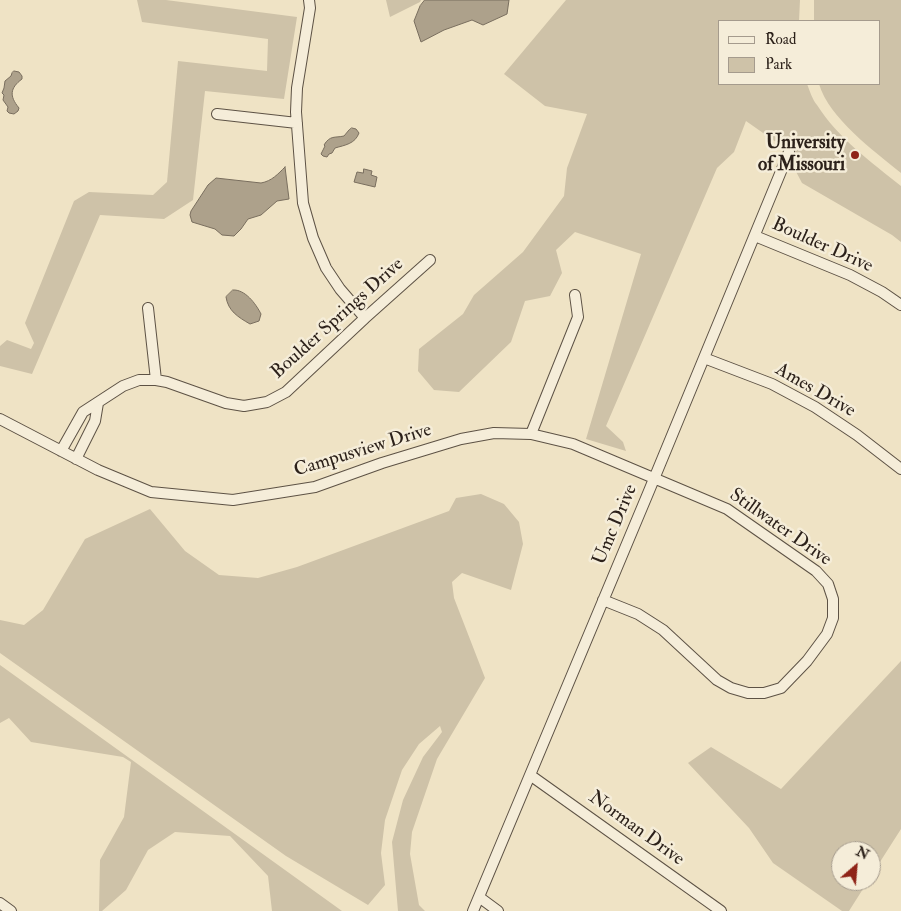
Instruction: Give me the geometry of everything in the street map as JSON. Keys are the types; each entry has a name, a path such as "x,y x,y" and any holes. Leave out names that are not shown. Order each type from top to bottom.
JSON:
{"street":[{"path":"309,0 310,8 297,88 297,123 303,203 326,268 340,289 365,318"},
{"path":"217,114 297,123"},
{"name":"Umc Drive","path":"473,911 655,478 789,152"},
{"name":"Boulder Drive","path":"755,236 850,275 882,292 901,305"},
{"name":"Boulder Springs Drive","path":"61,451 83,412 123,386 139,380 167,382 226,403 244,406 267,402 286,392 430,260"},
{"path":"530,434 578,317 575,296"},
{"path":"148,308 156,380"},
{"name":"Ames Drive","path":"704,358 772,384 815,407 857,435 901,469"},
{"path":"76,459 95,421 98,403"},
{"name":"Campusview Drive","path":"0,419 98,470 151,492 233,500 315,487 382,463 461,439 494,433 530,434 573,444 655,478"},
{"name":"Stillwater Drive","path":"603,600 638,614 662,630 717,680 730,688 748,693 764,693 781,688 807,661 827,634 833,618 833,599 828,584 816,571 727,509 655,478"},
{"name":"Norman Drive","path":"530,775 721,911"},
{"path":"479,897 498,911"},
{"path":"0,903 11,911"}],"green space":[{"path":"137,0 166,0 297,17 284,99 205,91 193,200 164,219 100,215 32,374 0,366 0,346 7,340 31,349 34,343 25,323 74,201 89,192 153,195 167,182 178,61 267,71 268,39 142,22"},
{"path":"386,0 421,0 390,17"},
{"path":"566,0 800,0 799,20 718,20 718,85 807,85 815,103 845,139 901,186 901,242 802,183 783,147 746,121 734,152 717,168 606,426 623,442 626,451 586,439 641,254 575,232 556,250 562,273 550,296 525,301 511,342 459,392 434,390 418,371 419,349 463,314 474,295 523,252 564,196 567,168 587,114 545,106 504,74"},
{"path":"814,0 901,0 901,173 842,121 824,97 819,85 881,85 881,20 814,20"},
{"path":"481,494 504,504 519,522 523,544 511,590 462,573 452,582 454,598 485,678 437,759 412,832 410,854 419,905 425,911 398,911 392,842 403,800 423,757 442,732 440,726 419,744 402,770 385,820 381,853 385,885 368,905 286,856 0,653 0,620 24,625 43,610 85,539 150,509 185,551 219,575 258,578 297,567 449,511 456,498"},
{"path":"901,661 901,829 881,860 881,841 831,841 831,891 862,891 849,911 842,911 773,863 749,828 688,763 711,747 781,789"},
{"path":"0,665 342,911 272,911 268,876 230,836 175,832 148,850 126,890 102,911 99,911 100,860 124,817 131,762 123,757 31,742 9,718 0,723"}],"shaded area":[{"path":"425,0 509,0 507,14 483,25 472,20 444,30 421,42 414,21 420,6"},
{"path":"14,71 19,72 22,79 12,92 12,96 19,108 14,114 7,111 8,107 3,100 4,95 2,93 5,81"},
{"path":"352,128 356,129 359,133 355,140 335,148 327,157 321,154 328,140 344,136"},
{"path":"285,167 289,199 277,201 261,215 248,219 234,236 222,235 215,229 192,222 191,211 208,185 216,178 261,183 272,179"},
{"path":"364,169 372,171 371,175 377,177 375,187 354,182 357,172 363,173"},
{"path":"233,290 242,292 253,302 261,314 259,321 250,324 231,310 226,297"}],"place":[{"name":"University of Missouri","path":"855,155"}]}
